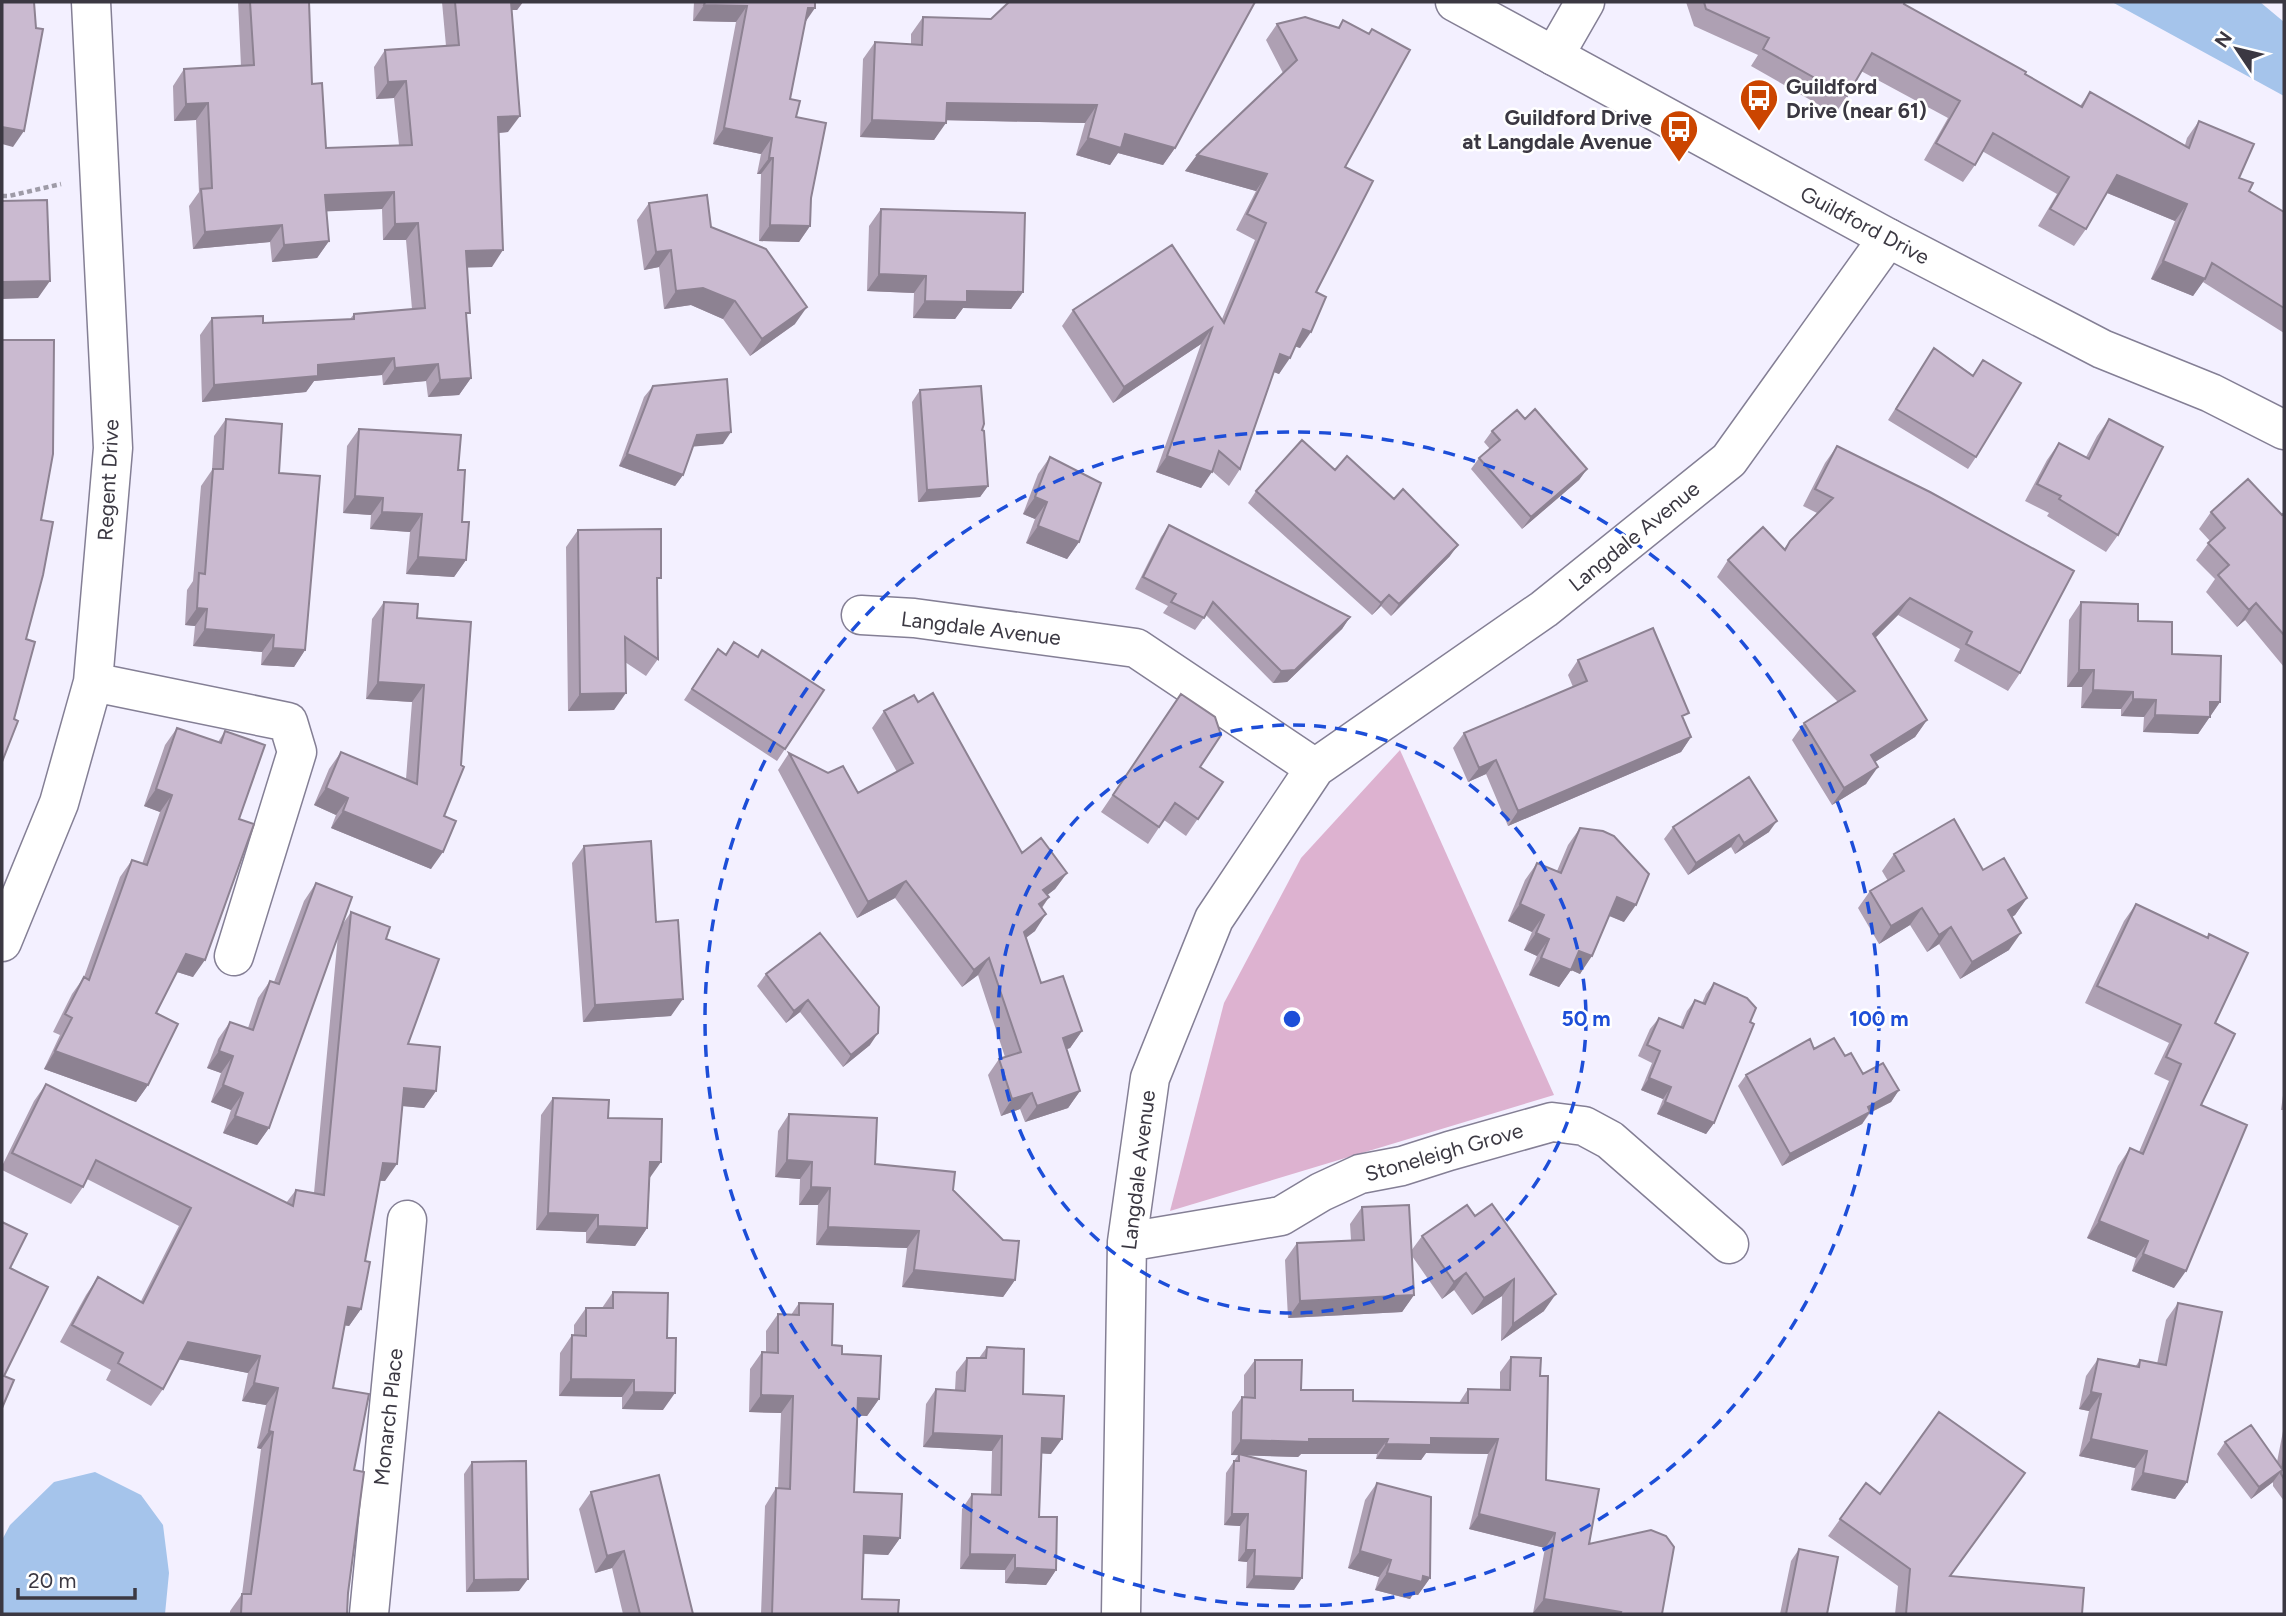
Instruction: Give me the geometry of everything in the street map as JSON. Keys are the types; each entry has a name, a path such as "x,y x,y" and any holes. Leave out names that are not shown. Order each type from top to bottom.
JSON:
{"street":[{"name":"Regent Drive","path":"2,942 59,803 93,682 113,448 91,2"},
{"name":"Guildford Drive","path":"1455,2 1888,238 2102,349 2211,393 2284,430"},
{"path":"1554,56 1585,2"},
{"name":"Langdale Avenue","path":"1121,1614 1127,1242 1150,1077 1214,919 1315,768 1544,609 1728,460 1888,238"},
{"name":"Langdale Avenue","path":"861,615 914,618 1136,648 1315,768"},
{"path":"93,682 288,722 297,752 234,956"},
{"name":"Stoneleigh Grove","path":"1127,1242 1281,1216 1321,1192 1360,1174 1402,1167 1552,1122 1584,1126 1610,1140 1729,1244"},
{"name":"Monarch Place","path":"369,1614 407,1220"}],"path":[{"path":"2,196 99,175"}],"shaded area":[{"path":"1400,750 1554,1095 1170,1211 1224,1003 1301,858"}],"water":[{"path":"2112,2 2260,2 2284,22 2284,96"},
{"path":"95,1472 141,1495 163,1525 169,1573 165,1614 2,1614 2,1540 10,1525 54,1482"}],"building":[{"path":"2,2 34,2 36,28 43,29 24,131 2,127"},
{"path":"250,2 309,2 312,84 322,83 326,148 412,145 406,81 388,82 385,50 459,45 455,2 511,2 520,116 498,117 503,250 466,251 470,313 466,313 471,378 440,380 438,364 395,368 394,358 318,365 318,376 214,385 212,318 263,316 263,323 354,319 354,314 425,308 418,223 395,224 394,192 325,195 329,241 284,245 282,225 205,232 201,189 212,188 208,103 186,104 184,69 254,65"},
{"path":"705,2 815,2 815,8 808,8 790,99 800,101 796,117 826,123 811,198 810,226 770,225 773,158 769,158 772,138 724,128 747,6 704,5"},
{"path":"1009,2 1255,2 1175,148 1125,134 1121,148 1088,138 1097,105 947,103 946,123 872,120 875,42 922,45 923,17 991,19"},
{"path":"1704,2 1905,2 1904,4 2026,72 2025,74 2082,107 2090,92 2189,148 2199,121 2254,144 2239,178 2253,183 2249,191 2284,212 2284,308 2212,263 2205,279 2163,261 2187,204 2117,175 2086,229 2050,209 2069,177 1993,133 1975,165 1936,143 1960,101 1872,53 1847,96 1763,49 1769,38 1706,9"},
{"path":"1305,17 1339,28 1343,20 1369,34 1372,29 1410,50 1345,167 1373,181 1316,292 1326,297 1311,332 1303,329 1290,358 1280,354 1240,469 1219,451 1212,472 1167,456 1212,328 1124,387 1073,310 1172,245 1224,323 1266,223 1247,214 1267,174 1197,155 1297,60 1277,24"},
{"path":"707,195 711,227 766,249 807,307 762,339 735,301 703,288 676,291 671,250 656,252 649,203"},
{"path":"47,200 50,281 2,282 2,201"},
{"path":"881,209 1025,213 1023,292 967,291 967,302 925,301 926,276 879,274"},
{"path":"2,340 54,340 53,454 41,520 53,522 43,575 26,639 35,642 14,719 18,721 2,762"},
{"path":"1934,348 1973,376 1983,360 2021,383 1976,457 1896,409"},
{"path":"727,379 731,432 697,435 683,475 627,454 653,386"},
{"path":"981,386 988,486 927,490 920,390"},
{"path":"1535,409 1587,469 1531,517 1479,458 1500,440 1492,431 1517,410 1525,419"},
{"path":"226,419 282,424 279,473 320,476 305,650 273,648 274,635 205,629 207,609 197,608 199,573 205,574 213,469 223,469"},
{"path":"2109,419 2163,447 2118,535 2059,499 2061,496 2037,484 2059,443 2089,459"},
{"path":"359,429 461,435 458,470 465,470 462,522 469,522 466,560 418,557 422,514 382,512 383,498 355,496"},
{"path":"1302,440 1335,470 1347,456 1394,499 1403,489 1458,545 1399,604 1389,595 1381,603 1256,491"},
{"path":"1837,446 1930,492 2074,571 2020,673 1966,644 1972,632 1910,598 1873,634 1927,720 1871,755 1878,767 1844,788 1804,723 1855,691 1728,560 1763,527 1785,550 1790,541 1833,498 1815,489"},
{"path":"1050,457 1101,483 1079,542 1038,526 1047,502 1035,497"},
{"path":"2248,479 2282,515 2284,513 2284,635 2256,603 2249,610 2218,575 2229,565 2208,543 2225,528 2211,512"},
{"path":"1169,525 1350,617 1295,670 1281,671 1213,602 1204,618 1171,602 1176,594 1143,577"},
{"path":"661,529 661,578 657,578 658,659 625,637 626,693 580,694 578,530"},
{"path":"384,602 418,604 417,618 471,622 461,765 464,767 444,816 456,821 443,852 343,811 348,798 326,788 341,752 417,784 424,685 378,682"},
{"path":"2081,602 2138,604 2138,621 2172,622 2172,654 2221,656 2220,702 2210,702 2210,717 2155,715 2156,700 2133,699 2133,692 2093,690 2094,670 2079,670"},
{"path":"1653,628 1689,713 1682,716 1691,737 1518,811 1496,760 1479,768 1464,733 1587,681 1578,660"},
{"path":"734,642 758,657 762,650 824,690 785,749 692,689 718,649 726,655"},
{"path":"933,693 1022,853 1041,838 1067,873 1043,890 1049,897 1039,904 1046,914 1024,932 1041,983 1063,976 1082,1031 1063,1038 1080,1091 1037,1106 1032,1093 1012,1099 999,1059 1021,1052 989,958 974,970 906,881 868,902 789,753 828,773 843,766 858,793 913,763 884,711 914,695 918,702"},
{"path":"1181,694 1215,717 1221,735 1200,767 1223,782 1198,819 1175,803 1159,827 1113,795"},
{"path":"177,728 221,743 225,731 265,745 239,819 254,824 205,960 186,954 156,1013 178,1024 148,1085 55,1051 72,1018 65,1014 84,977 89,980 132,860 147,865 172,795 156,789"},
{"path":"1749,777 1777,821 1744,843 1739,835 1696,863 1673,827"},
{"path":"1954,819 1983,870 2004,858 2027,898 2008,910 2021,933 1972,962 1951,927 1939,935 1922,908 1891,926 1870,891 1904,871 1894,854"},
{"path":"1580,828 1603,831 1614,836 1649,874 1636,905 1617,897 1592,956 1579,951 1571,970 1541,958 1549,939 1536,933 1544,915 1520,904 1537,863 1561,873"},
{"path":"651,841 656,922 678,920 683,999 595,1005 584,846"},
{"path":"316,883 352,897 269,1128 235,1116 243,1093 223,1085 233,1056 219,1051 230,1022 253,1030 270,981 279,984"},
{"path":"2136,904 2208,938 2209,934 2248,953 2215,1023 2235,1034 2201,1105 2247,1125 2186,1271 2143,1254 2148,1241 2099,1221 2130,1148 2143,1154 2181,1064 2166,1057 2181,1025 2097,986"},
{"path":"351,912 390,927 386,939 439,959 408,1044 440,1047 436,1091 404,1088 397,1164 383,1163 365,1261 370,1262 361,1309 348,1307 333,1388 369,1394 354,1470 364,1472 347,1614 241,1614 242,1594 251,1594 273,1432 269,1431 278,1388 254,1383 260,1356 188,1342 163,1389 118,1363 123,1353 72,1325 98,1277 143,1303 191,1208 96,1160 83,1187 12,1153 46,1084 293,1206 296,1190 324,1195"},
{"path":"820,933 879,1007 878,1033 851,1055 808,1000 794,1011 766,974"},
{"path":"1714,983 1747,998 1756,1008 1750,1022 1754,1024 1714,1123 1665,1102 1671,1087 1649,1078 1660,1051 1647,1045 1659,1018 1683,1028 1695,1000 1705,1004"},
{"path":"1834,1038 1845,1056 1851,1053 1863,1074 1883,1063 1899,1090 1868,1107 1870,1112 1790,1154 1746,1075 1810,1039 1814,1049"},
{"path":"553,1098 609,1100 608,1118 662,1119 661,1162 650,1162 647,1228 598,1226 598,1215 548,1213"},
{"path":"789,1114 877,1118 875,1164 955,1172 953,1190 1003,1240 1019,1241 1015,1280 914,1270 919,1231 828,1227 830,1188 811,1187 812,1162 787,1160"},
{"path":"1492,1204 1556,1294 1513,1324 1514,1279 1484,1298 1466,1273 1454,1282 1422,1236 1467,1205 1475,1216"},
{"path":"1409,1205 1414,1295 1300,1301 1297,1243 1364,1240 1362,1207"},
{"path":"2,1222 27,1234 10,1268 48,1287 4,1376 14,1380 2,1408"},
{"path":"613,1292 668,1293 667,1338 676,1338 675,1393 634,1392 634,1380 571,1379 572,1335 586,1336 586,1308 613,1308"},
{"path":"799,1303 833,1304 832,1345 842,1346 842,1354 881,1356 879,1399 858,1398 854,1492 902,1494 900,1538 864,1536 862,1599 899,1600 898,1614 772,1614 776,1488 790,1489 793,1396 761,1395 762,1352 778,1353 778,1314 799,1315"},
{"path":"2178,1303 2222,1312 2187,1482 2143,1473 2147,1451 2091,1439 2101,1394 2091,1392 2098,1359 2139,1367 2140,1360 2166,1365"},
{"path":"987,1347 1024,1349 1023,1394 1064,1396 1062,1439 1042,1438 1039,1517 1057,1517 1056,1570 1015,1568 1015,1555 970,1554 972,1494 1001,1495 1002,1436 933,1433 936,1389 965,1391 967,1358 986,1358"},
{"path":"1511,1357 1541,1358 1540,1376 1548,1376 1546,1480 1599,1489 1589,1544 1651,1530 1666,1536 1674,1547 1662,1614 1620,1614 1621,1612 1544,1599 1555,1533 1479,1514 1498,1439 1431,1438 1431,1445 1386,1444 1388,1439 1309,1439 1309,1442 1241,1440 1242,1397 1255,1398 1255,1360 1302,1360 1301,1390 1353,1390 1353,1401 1468,1403 1468,1389 1510,1390"},
{"path":"1939,1412 2025,1473 1950,1576 2084,1588 2082,1614 1906,1614 1910,1569 1840,1519 1866,1483 1880,1494"},
{"path":"2251,1425 2282,1469 2284,1456 2284,1479 2281,1471 2259,1487 2225,1442"},
{"path":"1239,1454 1306,1471 1302,1578 1254,1576 1255,1550 1246,1550 1248,1514 1232,1514 1234,1461 1239,1461"},
{"path":"526,1461 528,1579 474,1580 472,1462"},
{"path":"659,1475 693,1614 640,1614 624,1551 607,1556 591,1492"},
{"path":"1377,1483 1431,1497 1430,1578 1423,1576 1422,1582 1387,1573 1391,1560 1360,1551"},
{"path":"1799,1549 1838,1557 1827,1614 1786,1614"}],"place":[{"name":"Guildford Drive (near 61)","path":"1759,132"},
{"name":"Guildford Drive at Langdale Avenue","path":"1679,163"}]}
